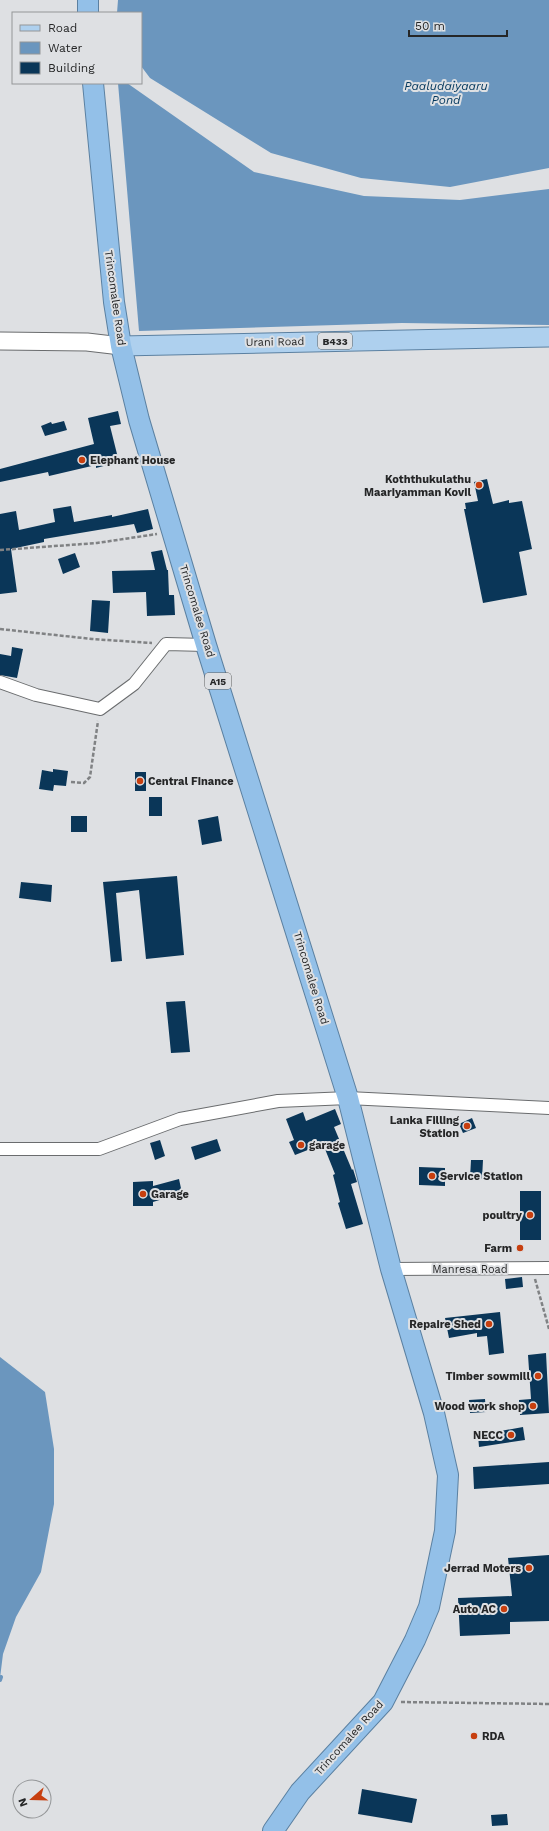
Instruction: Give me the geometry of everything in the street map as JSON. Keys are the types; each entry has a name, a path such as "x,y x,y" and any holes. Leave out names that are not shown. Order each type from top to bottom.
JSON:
{"highway":[{"path":"88,0 88,12"},
{"name":"Trincomalee Road","path":"93,84 114,302 121,346 151,464 348,1098 391,1269 434,1413 448,1475 444,1531 429,1607 415,1640 383,1702 300,1792 273,1831"}],"main road":[{"name":"Urani Road","path":"121,346 549,337"},
{"path":"0,341 87,342 121,346"}],"street":[{"path":"0,682 36,695 100,709 134,684 166,644 206,645"},
{"path":"0,1149 99,1149 180,1119 278,1101 348,1098 549,1108"},
{"name":"Manresa Road","path":"391,1269 549,1268"}],"path":[{"path":"0,550 97,543 173,532"},
{"path":"0,629 92,639 166,644"},
{"path":"71,782 84,783 90,777 100,709"},
{"path":"532,1269 549,1329"},
{"path":"383,1702 549,1704"}],"water":[{"name":"Paaludaiyaaru Pond","path":"118,0 549,0 549,168 450,187 361,178 271,153 150,78 142,67 142,12 117,12"},
{"path":"118,84 128,84 254,172 364,196 460,200 549,189 549,325 402,323 139,331"},
{"path":"0,1357 45,1392 54,1449 54,1504 41,1572 16,1617 3,1654 0,1678"}],"building":[{"name":"Elephant House","path":"118,411 121,424 110,426 119,462 96,468 96,465 49,476 48,472 0,482 0,469 94,444 88,418"},
{"path":"64,421 67,430 45,436 41,426 51,422 52,424"},
{"path":"487,479 493,504 509,500 509,503 522,501 532,549 519,552 527,595 483,603 464,509 466,509 465,503 478,501 474,482"},
{"path":"71,506 74,522 112,515 112,517 148,509 153,529 137,533 134,524 44,539 44,542 11,549 17,592 0,594 0,514 16,511 19,530 55,522 53,509"},
{"path":"162,550 168,570 169,595 174,595 175,615 147,616 146,592 113,593 112,571 155,570 151,552"},
{"path":"75,553 80,567 63,574 58,559"},
{"path":"92,600 110,601 108,633 90,631"},
{"path":"12,647 23,649 17,678 0,675 0,654 11,656"},
{"path":"53,769 68,771 66,786 54,785 53,791 39,789 42,770 53,772"},
{"name":"Central Finance","path":"135,772 146,772 146,791 135,791"},
{"path":"149,797 162,797 162,816 149,816"},
{"path":"71,816 87,816 87,832 71,832"},
{"path":"218,816 222,841 202,845 198,820"},
{"path":"177,876 184,955 146,959 139,890 116,893 122,961 111,962 103,882"},
{"path":"21,882 52,885 51,902 19,898"},
{"path":"185,1001 190,1052 171,1053 166,1002"},
{"path":"335,1109 341,1124 334,1127 352,1170 353,1169 357,1182 351,1184 363,1224 346,1229 338,1203 340,1202 333,1175 335,1174 323,1144 295,1155 289,1142 294,1140 286,1119 303,1112 306,1121"},
{"name":"Lanka Filling Station","path":"472,1118 476,1128 463,1133 459,1124"},
{"path":"217,1139 221,1151 195,1160 191,1147"},
{"path":"160,1140 165,1156 155,1160 150,1143"},
{"path":"471,1160 483,1160 482,1179 470,1178"},
{"name":"Service Station","path":"419,1167 445,1168 445,1186 419,1185"},
{"path":"179,1179 182,1193 153,1202 153,1206 133,1206 133,1182 153,1181 153,1186"},
{"name":"poultry","path":"520,1191 541,1191 541,1240 520,1240"},
{"path":"522,1277 523,1287 506,1289 505,1279"},
{"name":"Repaire Shed","path":"500,1312 504,1353 489,1355 487,1336 477,1337 477,1333 449,1338 445,1318"},
{"name":"Timber sowmill","path":"546,1353 549,1413 520,1415 519,1400 531,1399 528,1355"},
{"path":"485,1399 486,1412 470,1413 469,1400"},
{"path":"523,1427 525,1440 479,1447 478,1435"},
{"path":"549,1462 549,1484 474,1489 473,1467"},
{"name":"Auto AC","path":"549,1555 549,1621 510,1622 510,1634 460,1636 458,1598 512,1596 508,1558"},
{"path":"362,1789 417,1799 412,1823 358,1814"},
{"path":"507,1814 508,1825 492,1826 491,1815"}],"place":[{"name":"Elephant House","path":"82,460"},
{"name":"Koththukulathu Maariyamman Kovil","path":"479,485"},
{"name":"Central Finance","path":"140,781"},
{"name":"Lanka Filling Station","path":"467,1126"},
{"name":"garage","path":"301,1145"},
{"name":"Service Station","path":"432,1176"},
{"name":"Garage","path":"143,1194"},
{"name":"poultry","path":"530,1215"},
{"name":"Farm","path":"520,1248"},
{"name":"Repaire Shed","path":"489,1324"},
{"name":"Timber sowmill","path":"538,1376"},
{"name":"Wood work shop","path":"533,1406"},
{"name":"NECC","path":"511,1435"},
{"name":"Jerrad Moters","path":"529,1568"},
{"name":"Auto AC","path":"504,1609"},
{"name":"RDA","path":"474,1736"}]}
